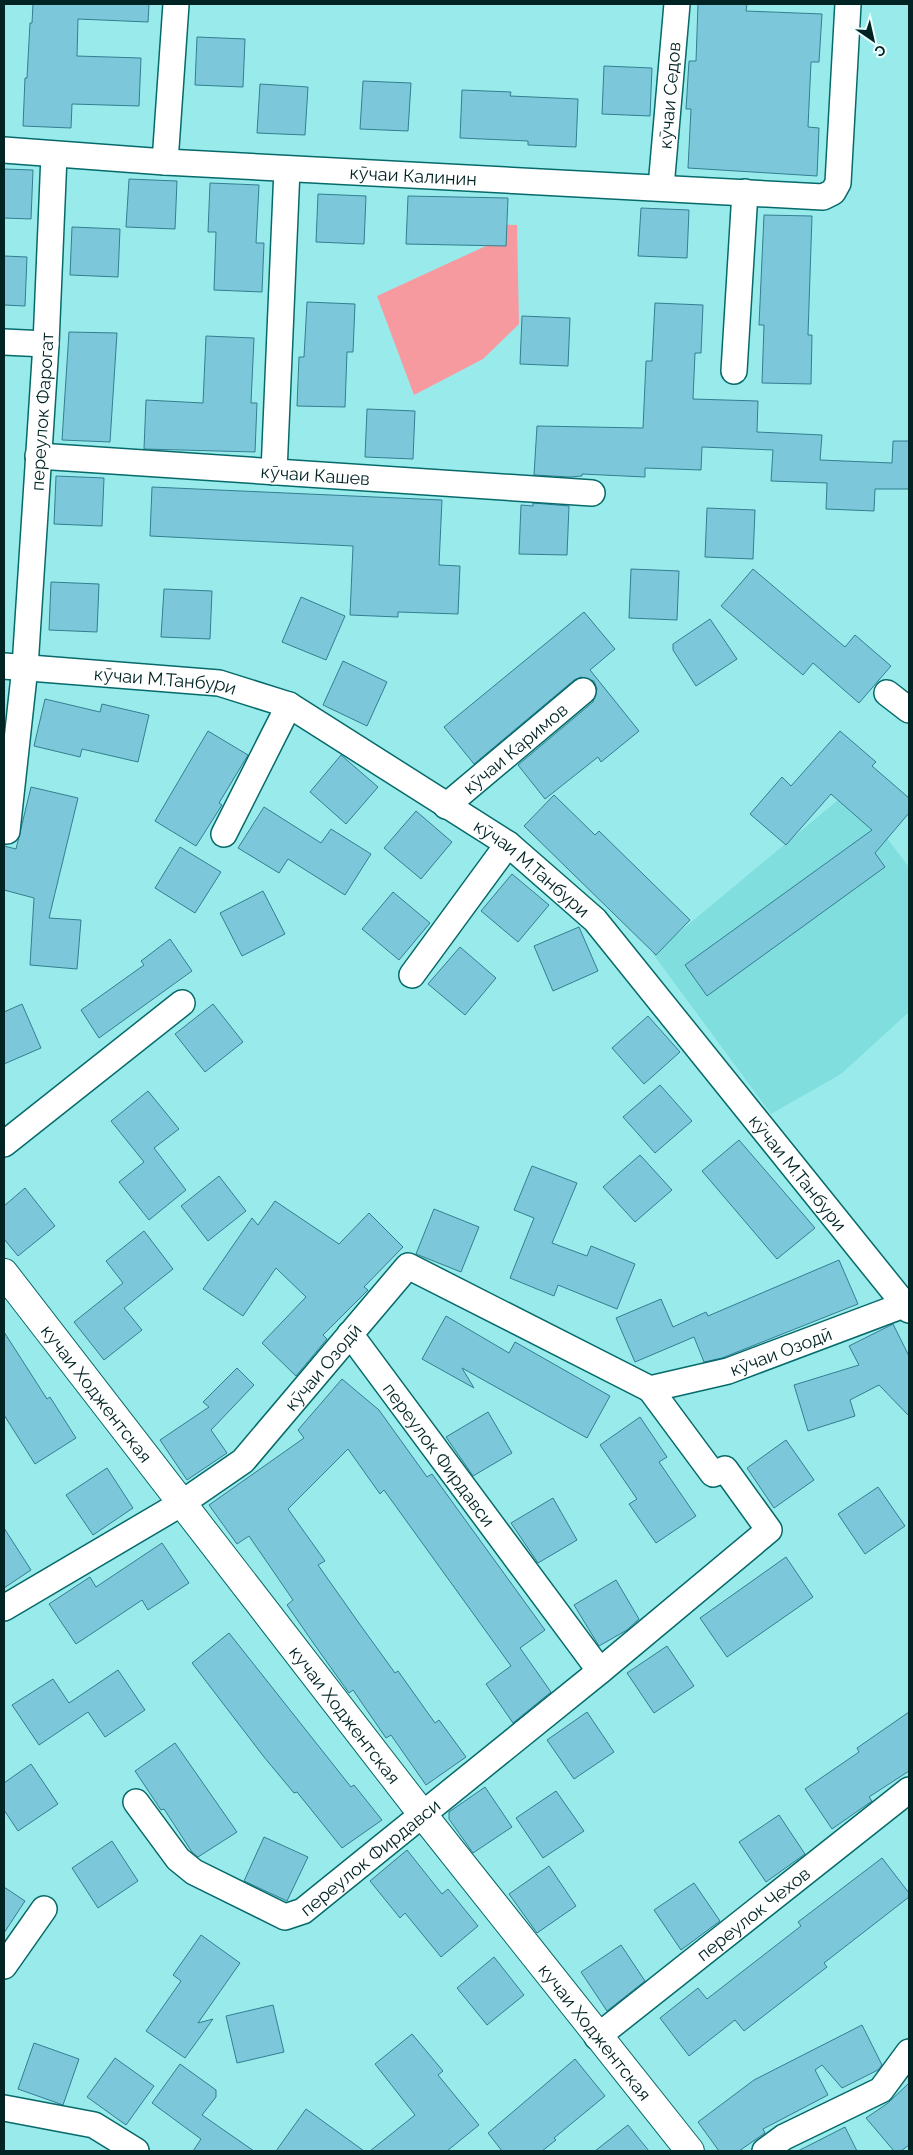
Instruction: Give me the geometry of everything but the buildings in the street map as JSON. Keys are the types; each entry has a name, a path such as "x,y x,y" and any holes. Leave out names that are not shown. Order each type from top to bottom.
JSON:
{"main road":[{"name":"кучаи Ходжентская","path":"4,1273 422,1815 597,2037 690,2151"}],"street":[{"path":"166,162 176,4"},
{"name":"кӯчаи Седов","path":"661,187 677,4"},
{"name":"кӯчаи Калинин","path":"4,150 54,155 287,169 823,196 833,192 838,183 848,4"},
{"name":"переулок Фарогат","path":"7,831 15,666 38,456 46,344 54,155"},
{"path":"274,472 287,169"},
{"path":"734,371 745,192"},
{"path":"4,342 46,344"},
{"name":"кӯчаи Кашев","path":"38,456 592,494"},
{"name":"кӯчаи М.Танбури","path":"15,666 218,683 289,705 508,844 595,920 908,1306"},
{"name":"кӯчаи Каримов","path":"446,806 583,692"},
{"path":"887,693 909,710"},
{"path":"224,834 289,705"},
{"path":"412,975 508,844"},
{"path":"4,1144 182,1003"},
{"name":"кӯчаи Озодӣ","path":"4,1608 182,1503 242,1461 408,1266 650,1389 713,1474 725,1469 769,1530"},
{"name":"кӯчаи Озодӣ","path":"650,1389 728,1371 908,1306"},
{"name":"переулок Фирдавси","path":"350,1334 600,1671"},
{"name":"переулок Фирдавси","path":"136,1802 178,1859 194,1872 285,1916 303,1911 600,1671 769,1530"},
{"name":"переулок Чехов","path":"597,2037 909,1790"},
{"path":"4,1966 44,1909"},
{"path":"765,2151 784,2137 881,2090 909,2052"},
{"path":"4,2108 94,2125 136,2151"}],"shaded area":[{"path":"488,224 517,225 519,324 483,359 414,395 377,296 488,245"},
{"path":"850,790 909,867 909,1012 841,1074 771,1114 653,954"}]}
